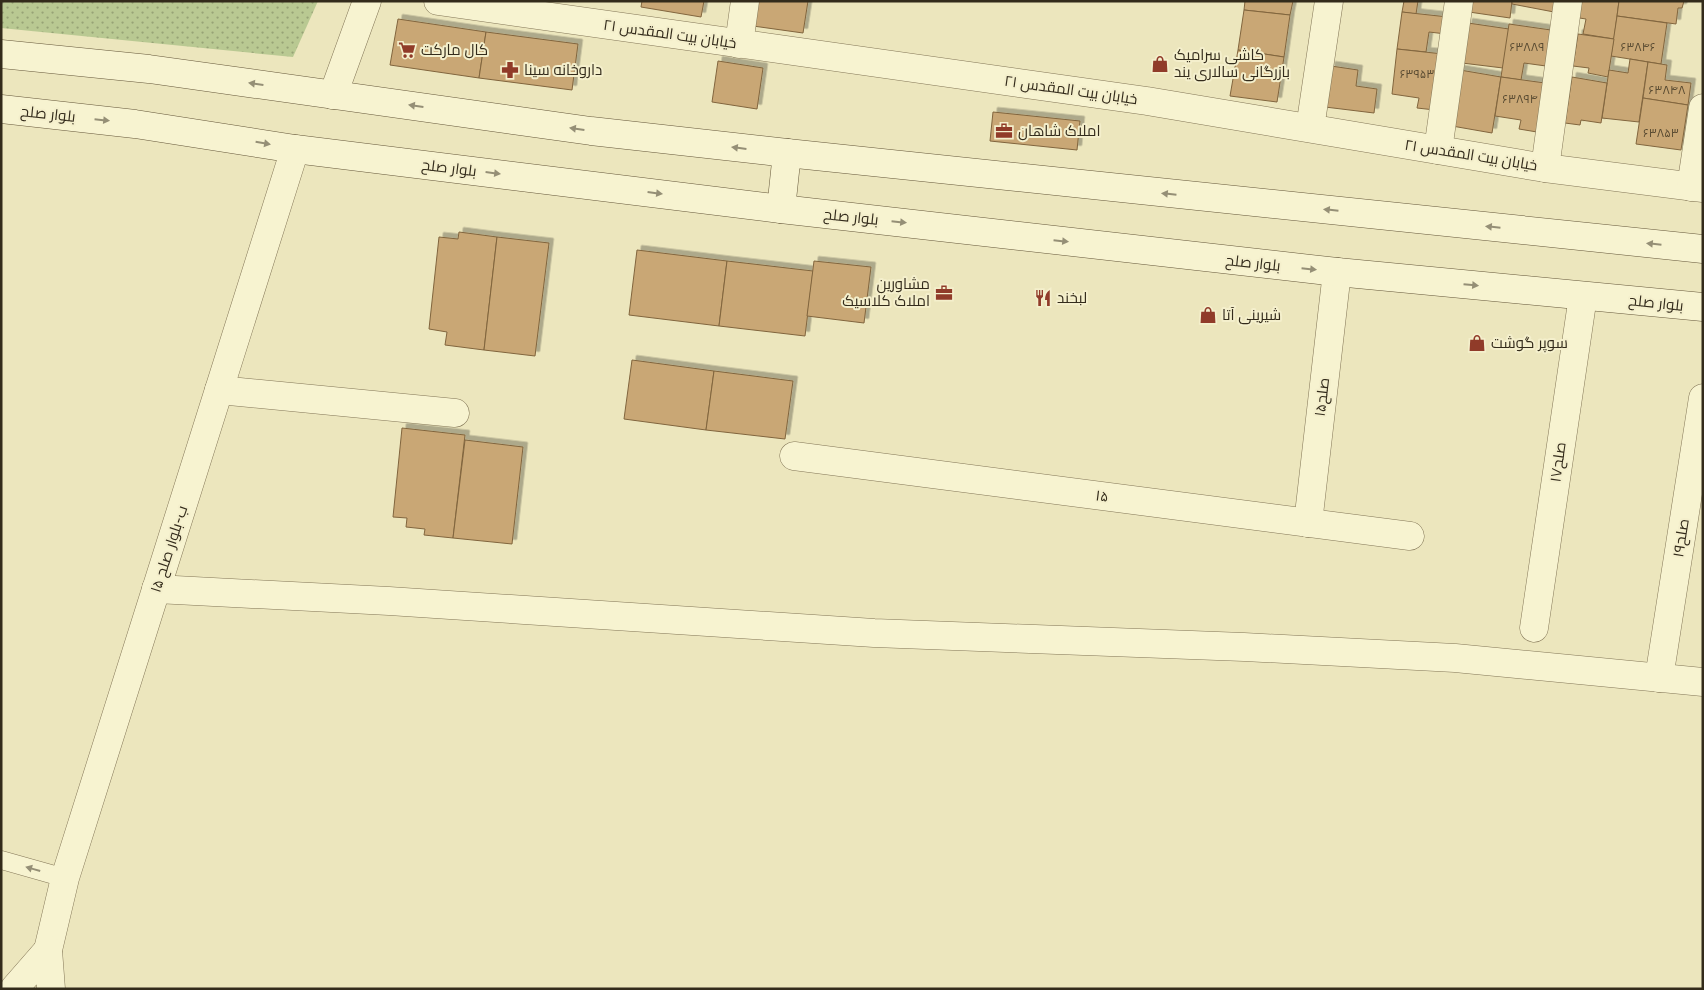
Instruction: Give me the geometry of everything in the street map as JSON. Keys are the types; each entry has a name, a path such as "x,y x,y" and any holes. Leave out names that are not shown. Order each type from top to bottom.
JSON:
{"street":[{"path":"333,95 367,1"},
{"name":"خیابان بیت المقدس ۲۱","path":"438,1 586,12 739,44 1147,101 1545,168 1697,187"},
{"path":"739,44 745,1"},
{"path":"1310,128 1329,1"},
{"path":"1438,150 1459,1"},
{"path":"1545,168 1568,1"},
{"path":"1,54 149,69 591,131 787,154 1703,250"},
{"path":"1697,187 1703,108"},
{"name":"بلوار صلح","path":"1,109 136,124 295,149 782,209 1337,272 1703,307"},
{"name":"۱۵ ب-بلوار صلح","path":"48,950 65,878 295,149"},
{"path":"782,209 787,154"},
{"name":"صلح۱۵","path":"1308,523 1337,272"},
{"name":"صلح۱۷","path":"1534,628 1583,296"},
{"path":"219,390 455,413"},
{"name":"صلح۱۹","path":"1659,678 1703,398"},
{"name":"۱۵","path":"794,456 1410,536"},
{"path":"156,589 389,601 874,633 1244,646 1456,658 1703,682"},
{"path":"14,989 48,950"},
{"path":"48,950 51,989"}],"lane":[{"path":"1,860 65,878"}],"green space":[{"path":"1,1 318,1 293,57 1,28"}],"building":[{"path":"642,1 704,1 701,17 641,7"},
{"path":"757,1 808,1 803,33 753,26"},
{"path":"1245,1 1293,1 1290,15 1244,10"},
{"path":"1404,1 1418,1 1416,14 1402,12"},
{"path":"1471,1 1512,1 1510,18 1469,12"},
{"path":"1512,1 1555,1 1554,12 1512,4"},
{"path":"1575,1 1619,1 1614,39 1583,34 1586,19 1573,17"},
{"path":"1619,1 1684,1 1682,8 1678,8 1676,24 1617,16"},
{"path":"1244,10 1290,15 1284,57 1238,50"},
{"path":"1402,12 1448,17 1446,34 1429,32 1426,52 1397,49"},
{"path":"1617,16 1667,23 1661,64 1611,56"},
{"path":"398,19 486,32 479,78 390,65"},
{"path":"1468,23 1509,29 1503,68 1462,63"},
{"path":"1509,24 1551,30 1546,66 1524,63 1521,80 1501,77"},
{"path":"486,32 578,44 572,90 479,78"},
{"path":"1578,34 1614,39 1608,77 1588,73 1589,68 1573,66"},
{"path":"1397,49 1443,54 1435,110 1417,108 1419,98 1392,94"},
{"path":"1238,50 1284,57 1277,102 1230,96"},
{"path":"1630,59 1648,62 1639,122 1602,118 1609,70 1628,73"},
{"path":"718,61 763,68 757,109 712,102"},
{"path":"1648,62 1667,65 1665,80 1691,83 1688,105 1643,98"},
{"path":"1331,66 1358,70 1356,86 1377,89 1374,113 1325,107"},
{"path":"1460,70 1501,77 1492,133 1452,126"},
{"path":"1501,77 1545,83 1537,132 1519,129 1521,120 1495,116"},
{"path":"1572,77 1607,83 1601,123 1581,120 1580,125 1565,123"},
{"path":"1643,98 1688,105 1681,150 1636,144"},
{"path":"993,112 1080,121 1077,150 990,141"},
{"path":"459,232 497,237 484,350 445,345 447,332 429,329 439,237 458,239"},
{"path":"497,237 549,243 535,356 484,350"},
{"path":"637,250 727,261 719,326 629,315"},
{"path":"727,261 813,271 805,336 719,326"},
{"path":"814,261 871,267 864,323 807,316"},
{"path":"632,360 714,371 706,430 624,419"},
{"path":"714,371 793,381 785,439 706,430"},
{"path":"402,428 465,435 453,538 424,535 425,529 406,527 407,518 393,517"},
{"path":"465,440 523,447 512,544 453,538"}],"place":[{"name":"کال مارکت","path":"407,50"},
{"name":"کاشی سرامیک بازرگانی سالاری یند","path":"1160,64"},
{"name":"داروخانه سینا","path":"510,70"},
{"name":"املاک شاهان","path":"1004,131"},
{"name":"مشاورین املاک کلاسیک","path":"944,293"},
{"name":"لبخند","path":"1043,298"},
{"name":"شیرینی آتا","path":"1208,315"},
{"name":"سوپر گوشت","path":"1477,343"}]}
